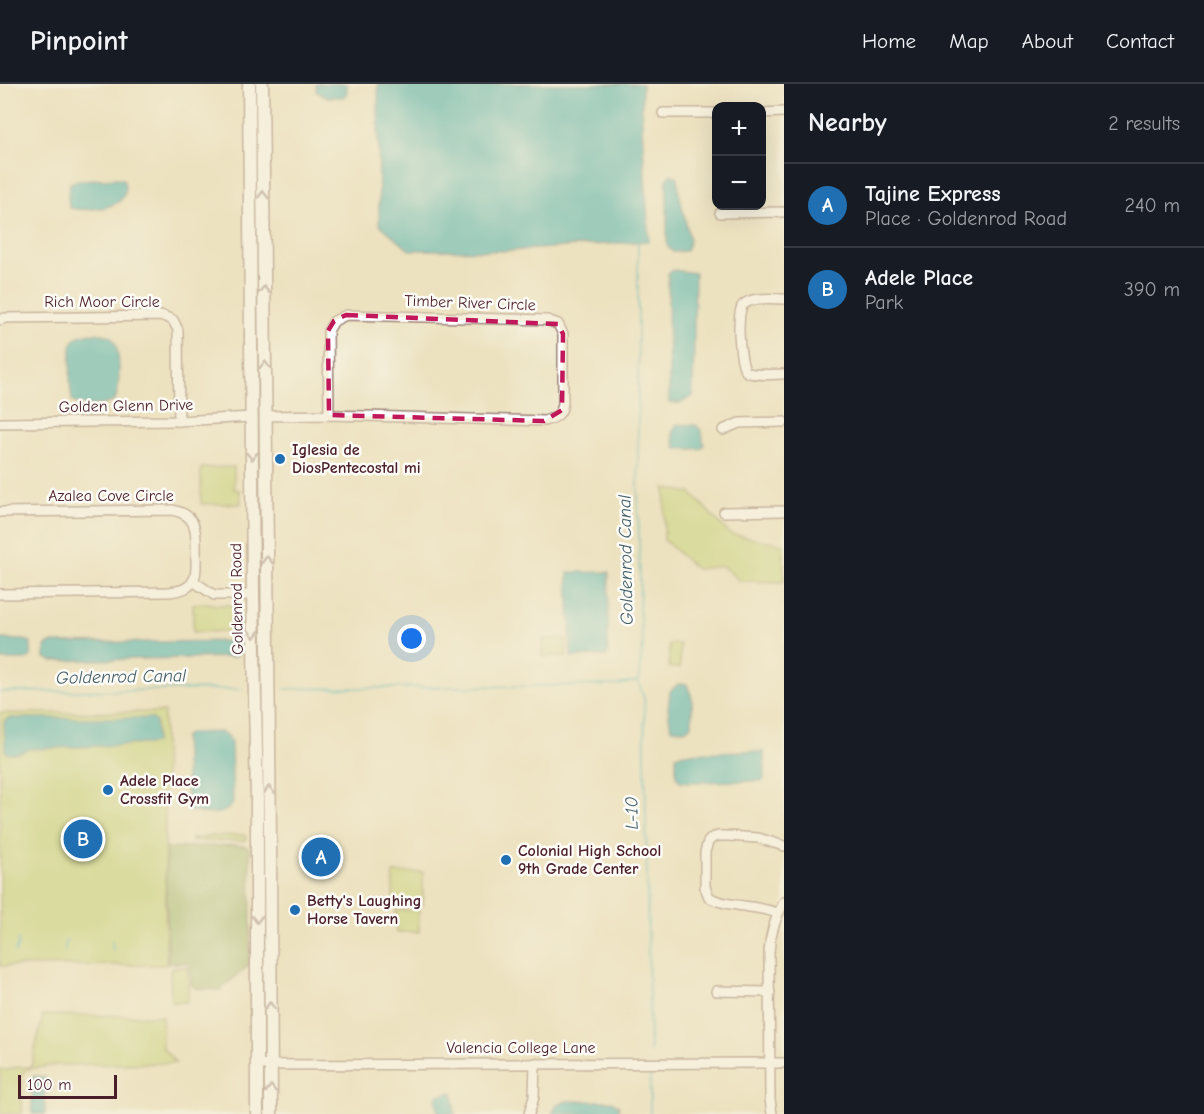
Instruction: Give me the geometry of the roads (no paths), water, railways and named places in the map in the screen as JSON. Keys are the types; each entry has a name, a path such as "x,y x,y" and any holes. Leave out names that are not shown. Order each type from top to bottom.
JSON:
{"main road":[{"name":"Goldenrod Road","path":"249,84 257,1114"},
{"name":"Goldenrod Road","path":"262,84 271,1114"},
{"path":"253,576 268,593"},
{"path":"253,595 260,602 267,618"},
{"path":"256,820 260,821 270,835"}],"street":[{"path":"766,112 784,112"},
{"path":"663,113 712,113"},
{"path":"720,213 784,212"},
{"path":"784,299 751,300 744,303 740,313 742,363 745,370 750,374 784,374"},
{"name":"Timber River Circle","path":"265,416 329,415 544,421 554,418 562,410 563,334 558,324 547,320 346,315 334,321 328,331 329,415"},
{"name":"Rich Moor Circle","path":"0,320 5,318 163,316 173,320 178,330 178,421"},
{"name":"Golden Glenn Drive","path":"0,423 178,421 252,417"},
{"path":"723,429 739,423 784,422"},
{"name":"Azalea Cove Circle","path":"0,512 180,511 190,518 196,529 196,569 193,581"},
{"path":"724,512 784,511"},
{"path":"0,594 168,592 181,590 193,581 214,595 253,595"},
{"path":"777,913 769,909 718,902 709,897 705,887 705,852 710,840 718,836 758,838 784,846"},
{"path":"772,1114 770,1099 770,945 777,913 784,902"},
{"path":"716,992 770,992"},
{"path":"529,1114 534,1096 535,1063"},
{"name":"Valencia College Lane","path":"257,1065 784,1063"}],"water":[{"path":"316,84 347,84 347,93 343,97 325,97 316,91"},
{"path":"378,84 642,84 642,125 649,241 508,251 409,250 379,224"},
{"path":"671,174 678,177 679,193 690,240 686,251 673,252 667,246 667,179"},
{"path":"123,179 125,189 123,197 117,203 98,209 69,208 70,183 78,180"},
{"path":"674,270 695,273 693,396 681,403 669,403 668,273"},
{"path":"92,333 111,337 115,342 118,358 119,377 115,400 100,405 87,405 72,401 70,383 71,346 77,338"},
{"path":"677,424 696,425 702,431 704,446 700,449 676,449 672,433"},
{"path":"568,572 609,572 608,656 571,657"},
{"path":"0,639 31,642 31,656 26,660 0,660"},
{"path":"233,641 237,644 236,657 52,661 45,658 45,646 50,643"},
{"path":"678,684 687,684 692,698 692,726 684,730 671,729 668,709 670,691"},
{"path":"9,718 149,718 156,722 156,739 155,743 149,744 30,749 11,754 5,751 4,721"},
{"path":"222,732 229,737 231,742 233,803 225,811 213,814 188,810 184,737 190,733"},
{"path":"764,752 763,781 687,782 680,781 676,776 676,756 683,753"},
{"path":"33,1076 45,1077 45,1114 32,1114"},
{"path":"453,1092 455,1114 438,1114 436,1096"},
{"path":"567,1101 612,1101 619,1106 618,1114 552,1114 557,1104"}],"waterway":[{"name":"Goldenrod Canal","path":"638,241 639,608 643,646 638,681 644,698 650,1052"},
{"name":"Goldenrod Canal","path":"285,689 617,685 638,681"},
{"name":"Goldenrod Canal","path":"0,692 242,689"},
{"path":"15,952 18,939"},
{"path":"65,951 66,940"},
{"path":"112,941 113,950"},
{"name":"L-10","path":"650,1075 650,1114"}],"place":[{"name":"Iglesia de DiosPentecostal mi","path":"280,459"},
{"name":"Adele Place Crossfit Gym","path":"108,790"},
{"name":"Adele Place","path":"83,839"},
{"name":"Tajine Express","path":"321,857"},
{"name":"Colonial High School 9th Grade Center","path":"506,860"},
{"name":"Betty's Laughing Horse Tavern","path":"295,910"}]}
